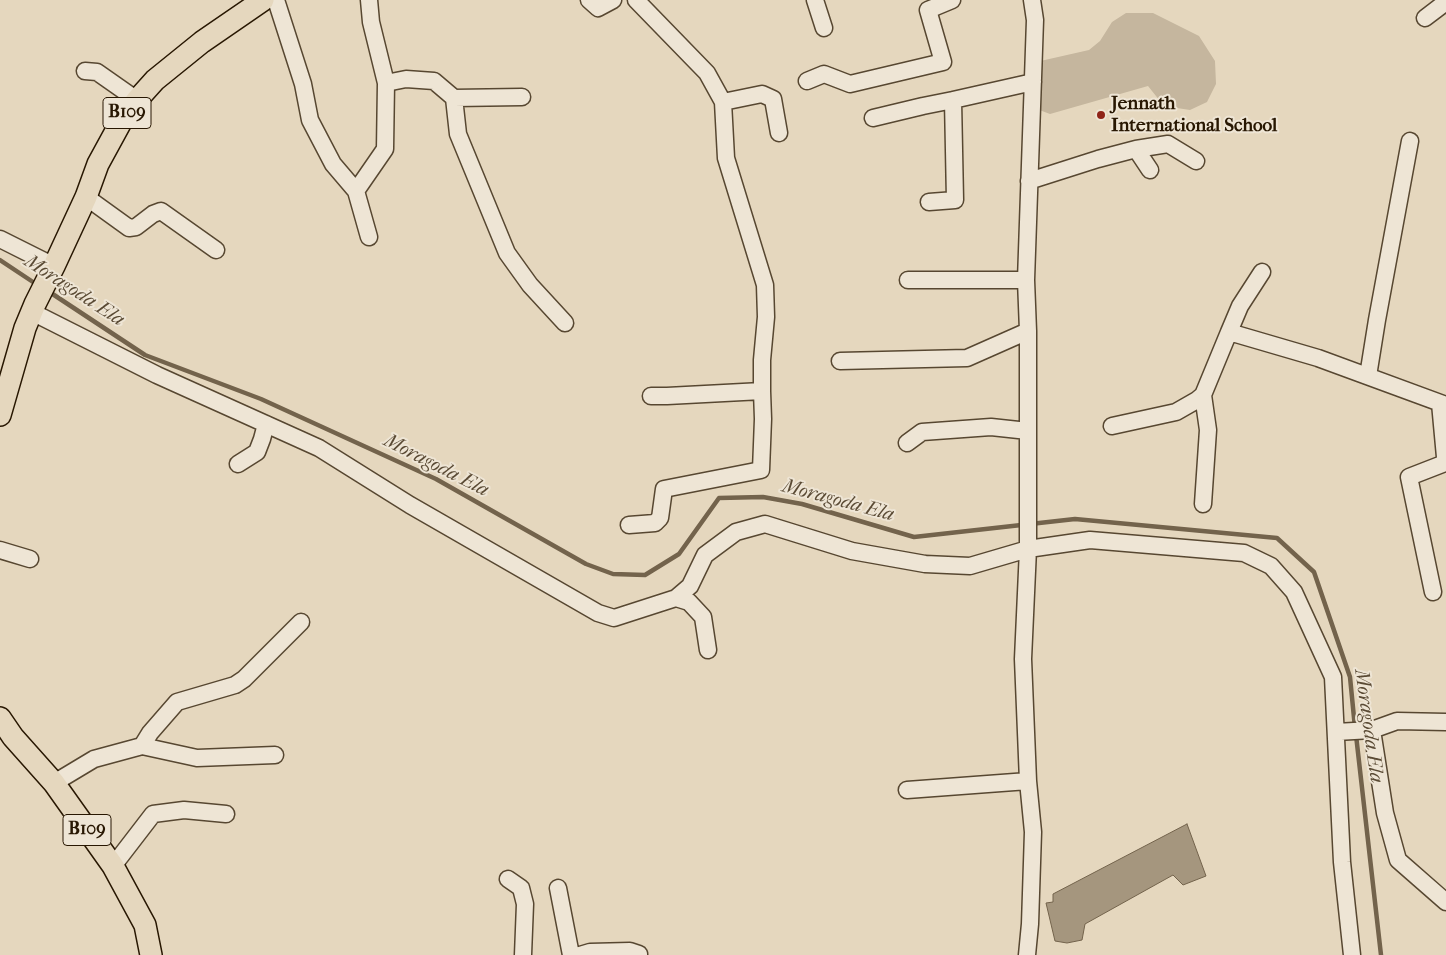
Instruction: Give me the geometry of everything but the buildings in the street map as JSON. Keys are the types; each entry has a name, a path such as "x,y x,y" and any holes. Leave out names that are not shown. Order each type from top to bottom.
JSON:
{"main road":[{"name":"B109","path":"0,415 25,328 33,308 86,197 98,164 122,120 155,80 202,42 263,0"},
{"name":"B109","path":"0,718 13,737 54,783 113,866 145,925 150,955"}],"street":[{"path":"276,0 303,84 310,120 333,164 356,191 369,237"},
{"path":"356,191 385,149 386,83 371,22 368,0"},
{"path":"589,0 598,8 613,0"},
{"path":"628,525 655,523 660,518 664,489 761,470 762,360 766,317 765,285 726,158 723,102 707,73 636,0"},
{"path":"815,0 824,28"},
{"path":"807,81 824,74 850,84 943,62 928,10 952,0"},
{"path":"1027,955 1033,832 1028,781 1023,659 1028,549 1028,331 1026,280 1035,20 1032,0"},
{"path":"1425,18 1446,2"},
{"path":"85,71 97,72 137,100"},
{"path":"386,83 406,79 434,81 454,98 522,97"},
{"path":"873,118 1032,82"},
{"path":"723,102 762,94 773,99 779,133"},
{"path":"454,98 458,134 507,253 530,285 565,323"},
{"path":"929,202 955,200 953,100"},
{"path":"1368,376 1410,141"},
{"path":"1029,180 1098,158 1168,144 1196,161"},
{"path":"1136,149 1150,170"},
{"path":"86,197 129,228 136,227 153,214 161,211 216,250"},
{"path":"0,239 52,270"},
{"path":"1112,426 1176,412 1203,395 1240,306 1262,272"},
{"path":"908,280 1026,280"},
{"path":"33,308 156,375 319,448 410,505 598,613 614,618 676,598 690,586 705,555 736,532 765,524 852,551 925,564 970,566 1028,549 1090,540 1244,552 1271,566 1294,592 1333,677 1342,862 1352,955"},
{"path":"840,361 967,358 1028,331"},
{"path":"1229,332 1318,358 1443,404 1444,463 1409,477 1433,592"},
{"path":"651,396 762,391"},
{"path":"1203,395 1208,430 1203,504"},
{"path":"238,464 256,452 262,440 266,424"},
{"path":"907,443 922,432 991,427 1028,431"},
{"path":"0,550 30,559"},
{"path":"676,598 689,602 703,616 708,650"},
{"path":"142,746 150,733 177,702 235,685 244,679 301,622"},
{"path":"1336,732 1372,730 1397,721 1446,722"},
{"path":"1372,730 1385,813 1398,860 1446,902"},
{"path":"54,783 94,759 142,746 197,758 275,755"},
{"path":"907,790 1028,781"},
{"path":"113,866 152,814 184,810 226,814"},
{"path":"508,879 522,888 525,904 523,955"},
{"path":"558,888 571,955"},
{"path":"580,955 590,952 630,951 639,954"}],"shaded area":[{"path":"1126,13 1153,13 1199,36 1215,61 1216,84 1207,102 1190,110 1164,106 1148,86 1050,114 1034,108 1036,62 1089,50 1100,41 1112,22"},
{"path":"1187,824 1206,876 1183,885 1173,875 1085,924 1082,940 1067,943 1055,941 1046,903 1053,902 1053,894"}],"waterway":[{"name":"Moragoda Ela","path":"0,260 39,286"},
{"name":"Moragoda Ela","path":"48,291 145,355 261,399 436,479 586,564 613,574 645,575 679,554 719,498 763,497 802,504 914,537 1075,519 1277,538 1314,572 1350,677 1355,728"},
{"name":"Moragoda Ela","path":"1356,735 1381,955"}],"place":[{"name":"Jennath International School","path":"1101,115"}]}
